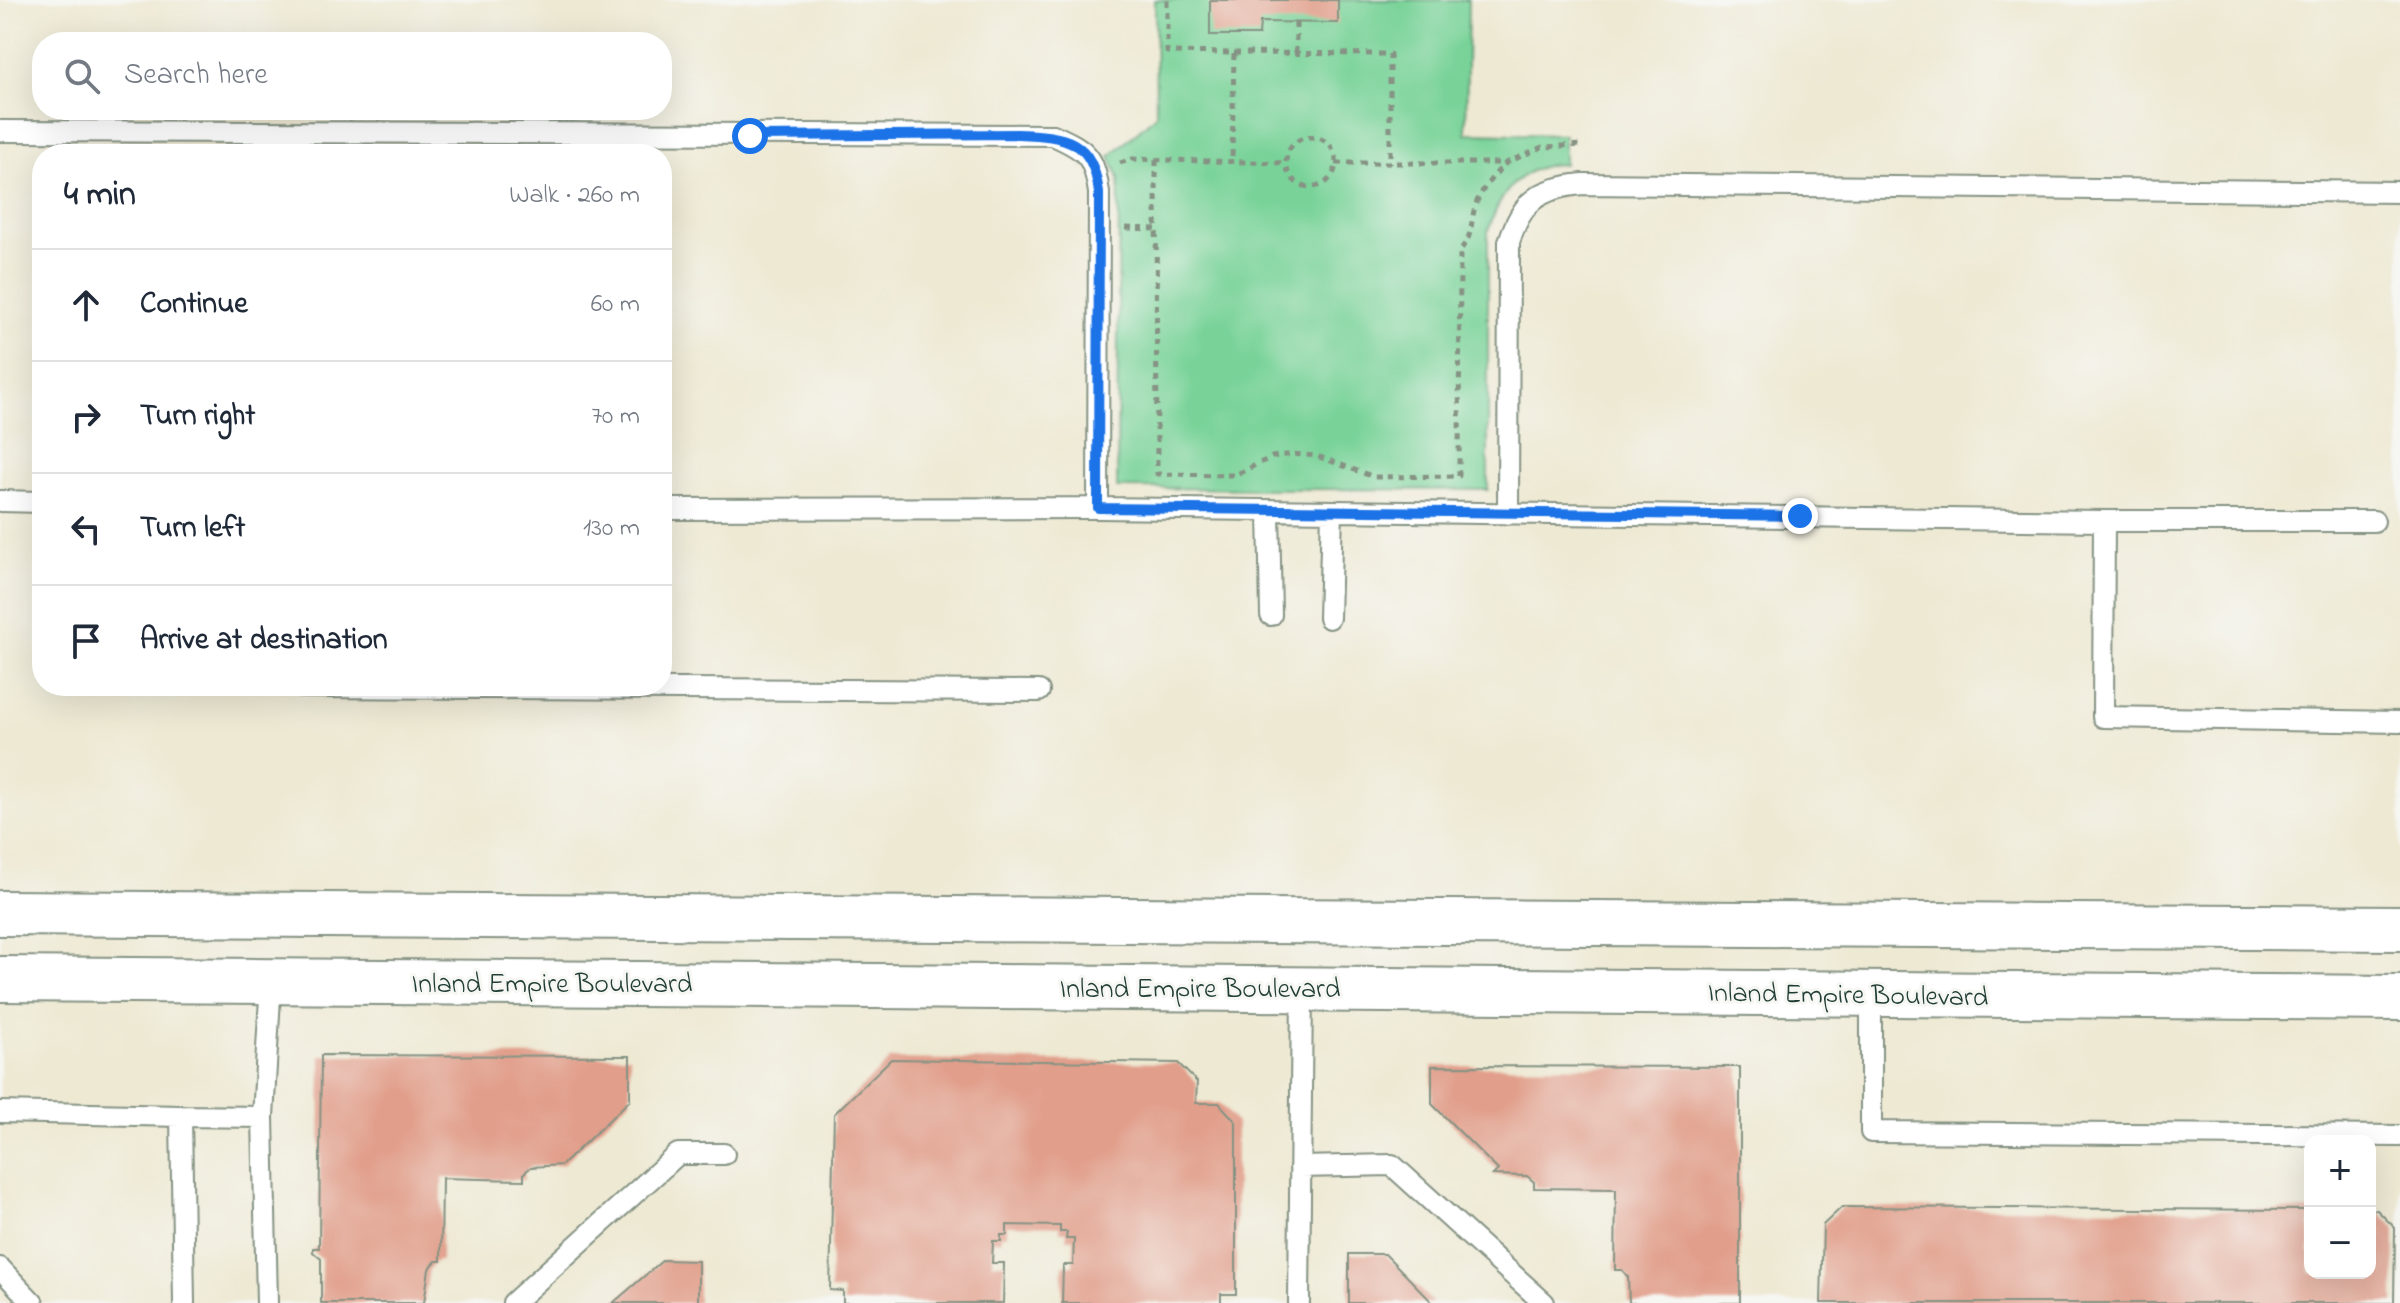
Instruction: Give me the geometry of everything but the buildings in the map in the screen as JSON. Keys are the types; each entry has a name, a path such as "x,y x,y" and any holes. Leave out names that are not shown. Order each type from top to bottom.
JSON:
{"main road":[{"path":"0,913 2400,928"},
{"name":"Inland Empire Boulevard","path":"0,979 2400,998"}],"lane":[{"path":"0,131 1053,135 1080,147 1096,171 1099,193 1098,508"},
{"path":"1508,514 1509,242 1517,218 1530,202 1553,187 1583,184 2039,186 2400,192"},
{"path":"0,501 32,502"},
{"path":"672,509 1098,508 2104,521 2374,521"},
{"path":"1269,511 1271,615"},
{"path":"1329,618 1332,511"},
{"path":"2104,521 2103,717 2400,722"},
{"path":"672,689 1039,691"},
{"path":"267,1303 263,1117 271,980"},
{"path":"1299,1303 1302,988"},
{"path":"1871,993 1871,1132 2400,1136"},
{"path":"0,1112 263,1117"},
{"path":"181,1116 184,1303"},
{"path":"513,1303 678,1154 724,1154"},
{"path":"1300,1167 1392,1165 1544,1303"},
{"path":"0,1268 33,1303"}],"path":[{"path":"1167,0 1167,52 1390,54 1390,163"},
{"path":"1296,23 1296,53"},
{"path":"1232,161 1234,53"},
{"path":"1308,137 1328,143 1336,163 1330,178 1315,186 1299,184 1292,178 1287,163 1290,148 1308,137"},
{"path":"1156,160 1157,474 1235,475 1272,457 1293,454 1317,456 1374,477 1459,476 1460,250 1471,237 1477,202 1493,175 1506,163 1542,147 1583,145"},
{"path":"1096,171 1132,159 1287,163"},
{"path":"1336,163 1506,163"}],"green space":[{"path":"1155,0 1468,0 1466,133 1564,135 1564,164 1536,169 1514,183 1498,205 1488,232 1488,490 1117,488 1119,178 1110,156 1156,115"}],"route":[{"path":"750,136 1053,135 1080,147 1096,167 1099,193 1098,508 1800,516"}]}
